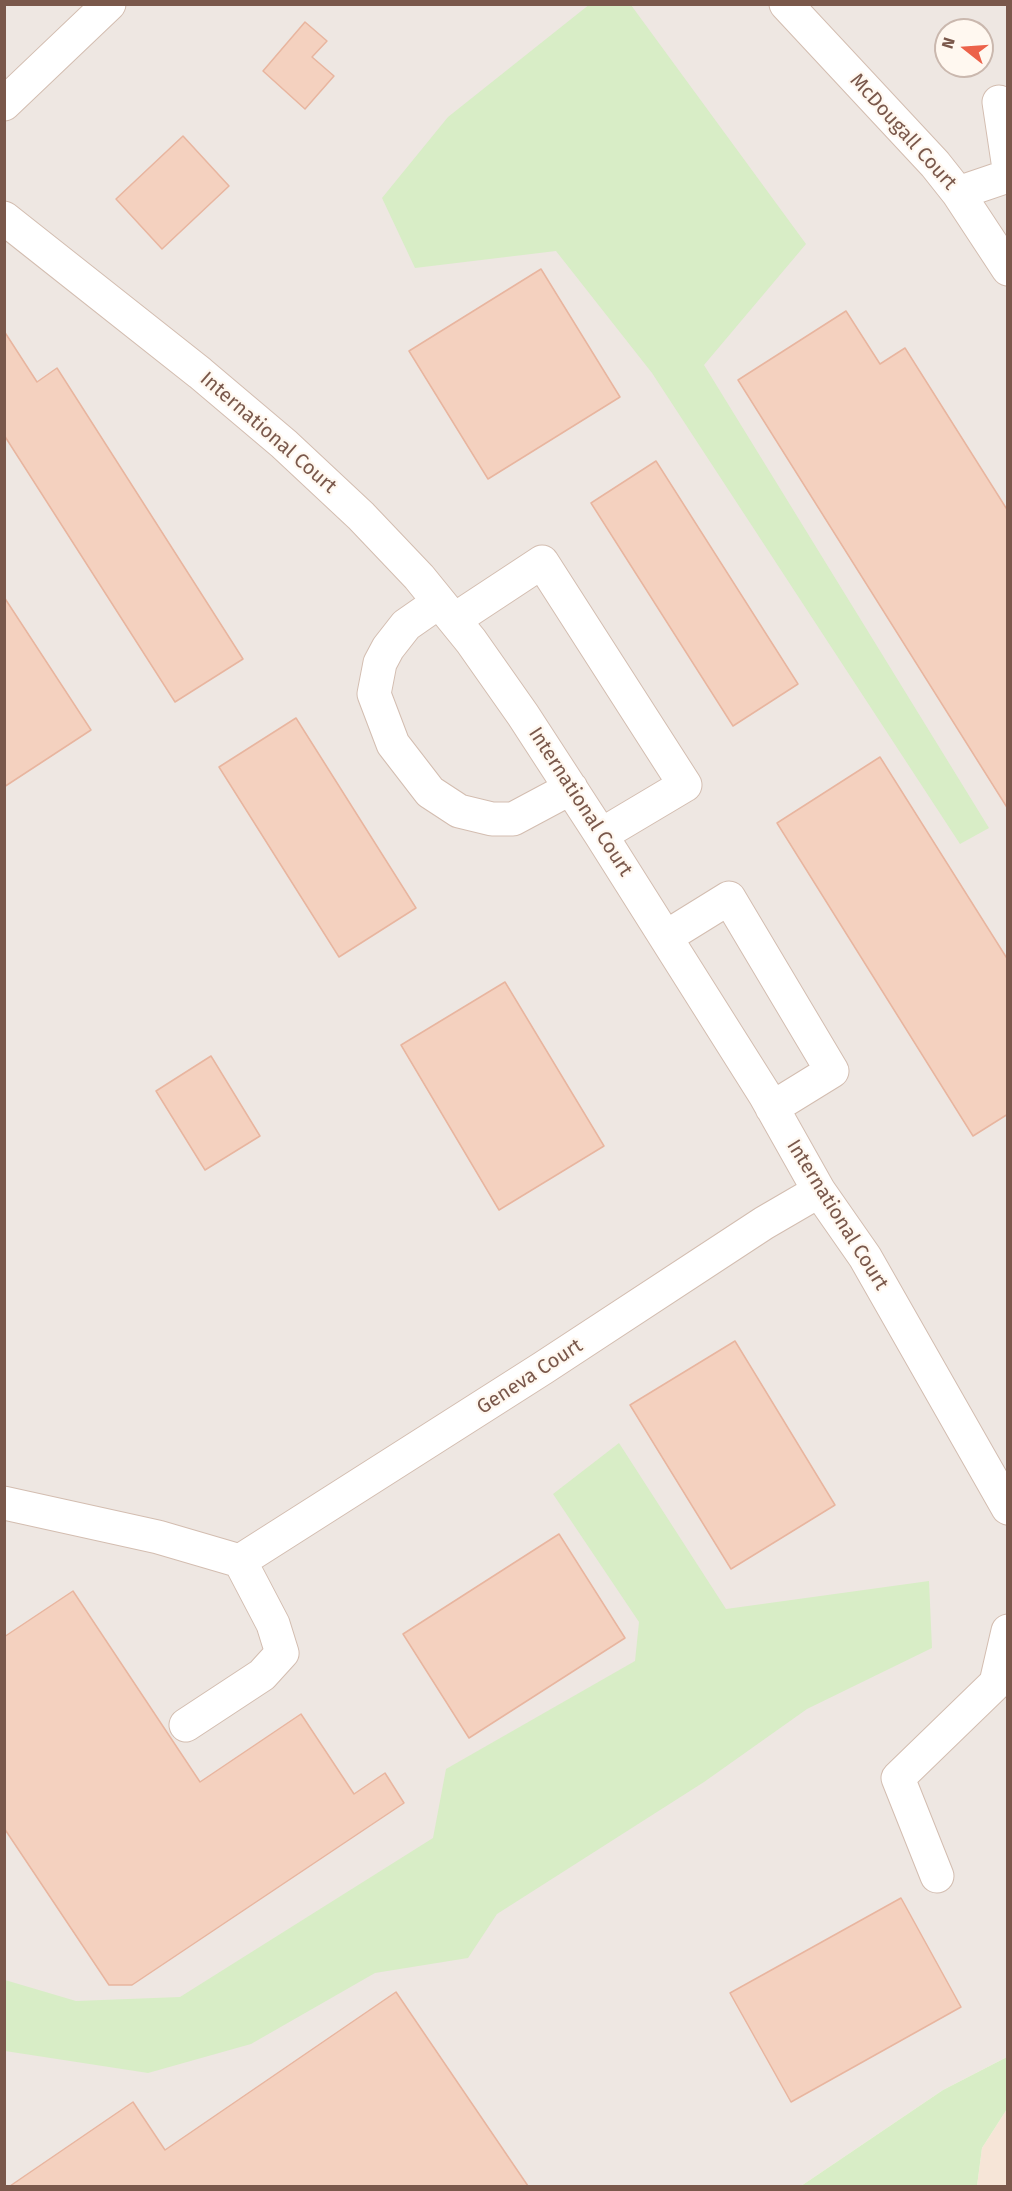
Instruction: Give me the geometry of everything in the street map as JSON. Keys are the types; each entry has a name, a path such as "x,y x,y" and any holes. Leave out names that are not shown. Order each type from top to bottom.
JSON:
{"street":[{"path":"4,104 109,4"},
{"name":"McDougall Court","path":"786,4 935,164 958,193 1008,269"},
{"path":"999,102 1008,162"},
{"path":"958,193 1008,176"},
{"name":"International Court","path":"4,218 200,373 284,444 361,516 419,577 471,641 571,788 772,1108 819,1191 865,1257 1008,1509"},
{"path":"571,788 513,819 492,819 459,811 430,792 393,744 374,694 380,663 388,648 406,626 447,611 542,562 685,785 601,835"},
{"path":"666,937 729,898 832,1071 772,1108"},
{"name":"Geneva Court","path":"240,1561 543,1368 764,1223 819,1191"},
{"path":"4,1503 158,1538 240,1561 273,1624 282,1653 262,1676 186,1725"},
{"path":"937,1876 898,1778 996,1683 1008,1631"}],"shaded area":[{"path":"5,5 1007,5 1007,2057 943,2090 801,2186 5,2186"},
{"path":"1007,2109 1007,2186 977,2186 982,2148"}],"green space":[{"path":"590,4 631,5 806,244 704,365 989,828 960,844 652,373 556,251 415,268 382,198 448,117"},
{"path":"619,1443 726,1609 929,1581 932,1648 807,1709 704,1782 497,1914 468,1958 375,1973 251,2044 148,2073 5,2051 5,1980 76,2001 180,1997 433,1838 446,1769 635,1661 639,1622 553,1494"},
{"path":"1007,2057 1007,2109 982,2148 977,2186 801,2186 943,2090"}],"building":[{"path":"305,22 327,41 312,57 334,76 305,109 263,71"},
{"path":"183,136 229,186 162,249 116,199"},
{"path":"541,269 620,397 488,479 409,351"},
{"path":"846,311 880,364 905,348 1008,511 1008,809 738,380"},
{"path":"4,331 37,382 57,368 243,659 175,702 4,435"},
{"path":"656,461 798,684 733,726 591,503"},
{"path":"4,597 91,730 4,787"},
{"path":"296,718 416,908 339,957 219,767"},
{"path":"880,757 1008,960 1008,1114 973,1136 777,823"},
{"path":"505,982 604,1146 499,1210 401,1045"},
{"path":"211,1056 260,1136 205,1170 156,1091"},
{"path":"735,1341 835,1505 731,1569 630,1405"},
{"path":"559,1534 625,1638 469,1738 403,1634"},
{"path":"73,1591 200,1782 301,1714 354,1794 385,1773 404,1803 132,1985 109,1985 4,1828 4,1637"},
{"path":"901,1898 961,2007 791,2102 730,1993"},
{"path":"396,1992 528,2186 10,2186 133,2102 165,2150"}]}
